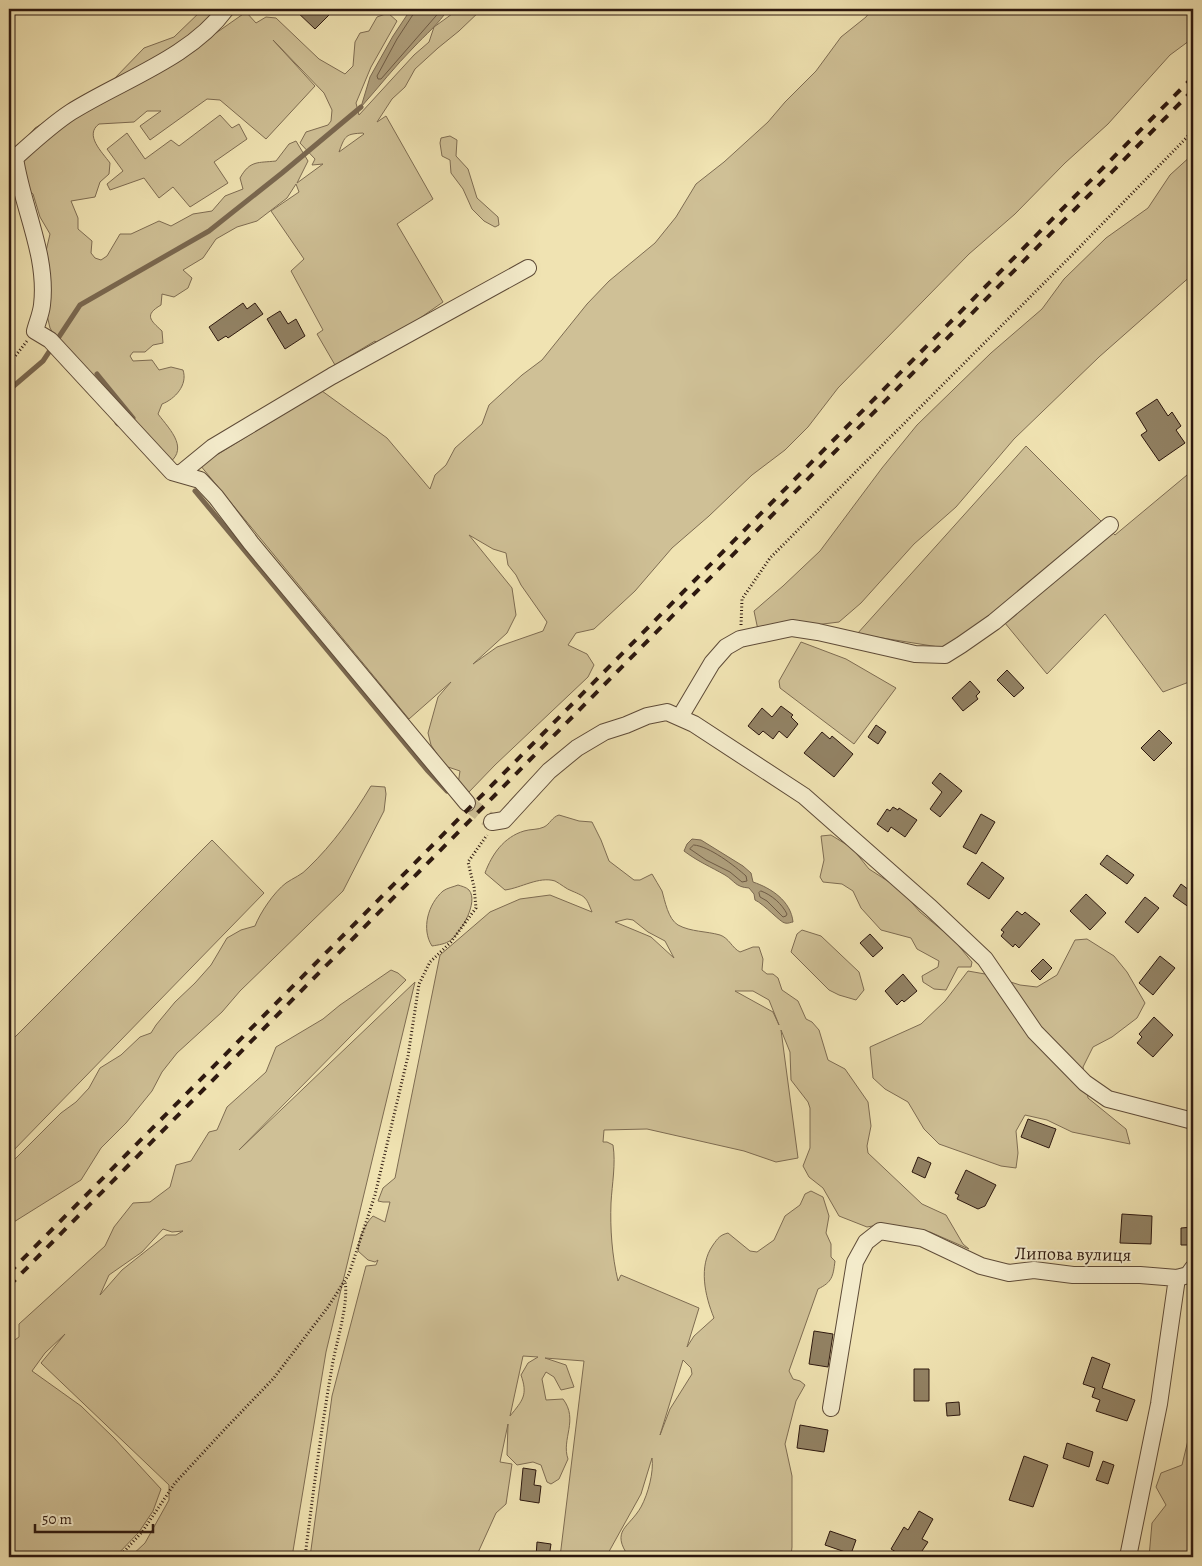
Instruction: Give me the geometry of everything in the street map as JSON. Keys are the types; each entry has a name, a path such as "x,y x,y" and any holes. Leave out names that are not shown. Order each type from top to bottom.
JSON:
{"street":[{"path":"226,9 217,21 187,45 157,65 70,112 15,158 18,178 34,233 42,272 42,305 35,332 55,346 172,472 200,480 216,497 251,543 467,803"},
{"path":"180,474 213,447 528,268"},
{"path":"680,717 712,663 726,647 740,639 792,628 915,654 944,655 962,645 994,622 1110,525"},
{"path":"492,822 504,820 549,771 577,748 604,732 654,714 667,712 680,717 694,724 804,796 931,908 985,959 1034,1032 1085,1083 1108,1098 1193,1121"},
{"name":"Липова вулиця","path":"831,1408 855,1262 866,1242 880,1231 922,1238 981,1266 1009,1273 1034,1270 1073,1275 1140,1275 1177,1278"},
{"path":"1128,1557 1159,1404 1177,1278 1188,1275 1193,1268"}],"path":[{"path":"740,639 742,599 770,558 1193,131"},
{"path":"9,364 35,332"},
{"path":"118,1557 142,1532 175,1484 273,1379 328,1307 349,1274 375,1195 408,1056 419,984 430,962 451,942 476,908 474,887 468,862 486,838 492,822"},
{"path":"305,1557 321,1430 335,1346 347,1293 345,1280"}],"shaded area":[{"path":"203,9 225,9 156,75 246,12 256,23 266,17 276,18 319,59 345,74 353,66 355,42 360,33 369,31 377,17 388,13 397,21 371,67 356,103 359,115 414,55 429,42 434,27 452,14 455,9 482,9 415,69 405,87 392,99 377,122 386,116 433,199 397,224 443,302 380,346 375,341 335,365 317,334 323,330 291,271 304,259 271,211 299,192 296,184 287,198 257,221 237,227 216,239 203,258 183,270 192,278 188,288 174,297 162,294 161,305 151,315 154,324 162,331 163,343 153,345 145,352 133,352 130,356 133,361 152,360 159,370 171,367 183,370 184,381 182,386 176,395 162,404 158,414 173,434 178,447 177,454 173,460 165,466 141,439 116,425 87,377 68,359 50,328 46,311 43,264 50,234 40,217 33,194 15,179 15,151 35,128 113,80 144,48 174,37","holes":["273,40 324,93 332,110 331,121 328,125 306,132 300,143 315,159 312,165 323,164 297,183 308,161 296,141 289,144 276,161 259,163 247,168 240,178 243,189 225,196 212,211 193,214 171,226 159,221 131,234 120,234 107,256 101,260 95,258 91,253 92,241 78,229 78,218 71,201 95,197 100,182 109,174 110,163 96,144 93,133 95,128 99,124 134,122 147,111 161,111 140,126 150,140 207,99 220,100 266,139 315,86","364,134 339,152 347,136"]},
{"path":"872,9 1193,9 1193,38 1170,55 1108,124 1065,163 1015,214 969,254 838,388 808,427 785,450 752,475 672,548 635,591 594,629 576,633 568,645 587,654 594,665 588,677 468,793 458,784 460,771 448,767 439,757 431,745 428,733 438,697 451,682 409,719 200,465 322,391 387,438 430,489 435,475 446,465 455,448 482,424 489,405 522,375 542,360 587,304 609,281 655,243 676,217 696,184 724,162 768,122 816,71 841,37 866,17","holes":["469,535 493,549 506,553 508,565 547,622 543,631 497,647 473,664 507,633 516,615 512,588"]},
{"path":"220,115 232,128 239,124 247,139 214,162 228,183 190,207 173,187 159,198 144,178 110,190 107,184 123,171 107,149 127,133 145,159 171,140 179,146"},
{"path":"450,136 457,140 456,156 468,169 477,198 498,217 499,225 495,227 484,221 472,209 463,189 451,173 450,160 442,156 440,143 441,138"},
{"path":"1193,154 1193,274 1099,357 1014,439 956,507 914,544 861,603 839,622 758,630 754,611 820,551 882,468 917,425 991,353 1042,309 1064,279 1106,238 1148,208 1170,175"},
{"path":"1026,446 1115,535 1193,470 1193,686 1189,682 1163,692 1105,614 1047,674 995,611 945,648 857,634"},
{"path":"801,642 846,659 896,688 854,744 780,688 779,681"},
{"path":"371,786 385,787 384,811 343,891 240,991 222,1012 177,1053 162,1072 152,1091 126,1123 101,1148 81,1180 9,1225 9,1165 61,1113 76,1102 89,1088 100,1068 121,1055 140,1037 151,1033 175,1002 211,965 227,938 241,930 255,926 272,897 286,883 300,875 317,859 350,819"},
{"path":"557,816 592,822 609,861 634,880 640,880 652,874 662,891 669,914 678,925 688,929 720,935 726,938 740,952 753,947 759,947 763,959 762,970 778,978 782,990 798,1001 806,1019 812,1022 819,1030 828,1060 845,1069 868,1102 871,1126 867,1146 868,1153 922,1204 946,1215 963,1244 969,1249 930,1232 919,1235 878,1225 867,1227 839,1216 823,1188 809,1177 803,1166 810,1148 810,1108 808,1102 791,1080 790,1052 781,1030 798,1158 776,1162 744,1151 647,1129 604,1130 603,1142 613,1145 614,1152 611,1222 613,1252 618,1281 621,1275 699,1308 687,1347 694,1336 714,1318 706,1291 704,1272 708,1253 718,1239 728,1233 750,1251 757,1252 774,1240 785,1216 800,1205 805,1194 811,1191 823,1197 829,1216 826,1233 831,1244 831,1257 835,1261 831,1278 818,1289 789,1371 793,1379 805,1385 796,1401 785,1444 792,1476 791,1557 629,1557 621,1541 621,1535 641,1507 646,1496 650,1483 652,1458 641,1494 606,1557 560,1557 584,1361 545,1358 566,1365 574,1387 561,1390 554,1377 546,1372 542,1379 546,1400 563,1399 568,1407 570,1422 566,1452 568,1459 559,1479 551,1484 547,1482 541,1465 533,1462 517,1465 507,1455 508,1424 500,1462 512,1464 506,1504 496,1513 476,1557 412,1557 399,1554 397,1557 310,1557 332,1396 366,1266 376,1265 378,1260 375,1262 368,1260 358,1251 359,1242 365,1227 373,1216 385,1222 390,1202 378,1201 383,1188 395,1178 440,955 490,912 520,899 550,895 592,912 587,900 583,896 555,881 536,881 505,890 485,873 495,853 510,837 524,831 544,827","holes":["627,919 633,920 648,932 665,941 674,958 651,937 615,922","735,991 753,991 769,1000 779,1025 773,1012","523,1356 538,1357 528,1363 521,1375 524,1388 523,1397 510,1416","683,1360 691,1368 692,1374 670,1409 660,1435"]},
{"path":"831,835 852,848 869,869 900,889 920,912 954,940 972,962 971,967 958,967 946,990 934,989 923,982 922,976 938,967 939,961 917,949 911,938 881,930 861,908 853,891 842,884 823,882 820,877 824,860 821,836"},
{"path":"212,840 264,893 9,1155 9,1043"},
{"path":"458,885 468,889 472,895 468,916 451,940 432,946 427,932 430,910 443,891"},
{"path":"802,930 821,936 859,972 864,990 856,1000 829,990 791,952 797,934"},
{"path":"1087,939 1114,956 1127,972 1145,1003 1137,1018 1112,1037 1093,1047 1083,1067 1088,1098 1126,1129 1130,1144 1072,1132 1047,1120 1025,1115 1016,1131 1018,1153 1016,1168 1001,1166 939,1144 924,1129 908,1102 885,1089 873,1078 870,1047 921,1024 945,1001 968,971 985,974 1020,985 1037,987 1057,975 1075,940"},
{"path":"391,970 406,980 239,1150 415,982 326,1352 292,1557 130,1557 145,1543 169,1500 169,1485 41,1363 65,1334 45,1353 32,1371 81,1406 114,1438 161,1489 153,1511 139,1532 115,1557 9,1557 9,1344 19,1337 19,1324 105,1246 114,1227 133,1203 150,1202 170,1187 176,1165 191,1161 209,1132 217,1130 227,1107 266,1072 276,1047 323,1019","holes":["163,1229 172,1232 183,1231 176,1235 166,1235 122,1270 100,1295 109,1275 142,1252"]},
{"path":"1190,1432 1193,1433 1193,1557 1149,1557 1152,1523 1166,1505 1156,1487 1161,1473 1182,1465"}],"water":[{"path":"411,9 448,9 361,107 370,77"},
{"path":"692,839 701,840 743,866 751,873 753,882 779,896 788,908 793,922 783,922 755,900 754,894 749,888 738,885 725,875 684,851"}],"building":[{"path":"294,9 335,9 315,29"},
{"path":"243,303 247,309 255,303 263,314 228,338 226,336 218,341 209,327"},
{"path":"280,311 288,324 296,319 305,336 285,349 267,319"},
{"path":"1157,399 1168,416 1172,412 1181,426 1176,430 1185,443 1159,461 1141,435 1147,431 1136,413"},
{"path":"1007,670 1024,688 1014,697 997,680"},
{"path":"970,681 980,692 976,696 978,699 963,711 952,698"},
{"path":"781,706 793,715 791,717 798,724 787,738 779,731 773,739 763,731 759,735 748,726 762,708 772,717"},
{"path":"876,725 886,732 878,744 868,737"},
{"path":"1159,730 1172,743 1154,761 1141,748"},
{"path":"822,732 830,739 832,736 853,754 834,777 804,753"},
{"path":"940,773 962,791 940,817 930,809 942,792 932,783"},
{"path":"893,807 898,810 899,808 917,820 905,837 891,827 888,832 877,824 887,809 890,811"},
{"path":"981,814 995,822 976,854 963,847"},
{"path":"1107,855 1134,875 1127,884 1100,864"},
{"path":"982,862 1004,878 989,899 967,884"},
{"path":"1181,884 1193,893 1193,910 1173,896"},
{"path":"1086,894 1106,913 1090,930 1070,911"},
{"path":"1145,897 1159,908 1138,933 1125,922"},
{"path":"1017,911 1022,915 1025,912 1040,924 1019,948 1015,944 1013,947 1001,936 1004,932 1001,930"},
{"path":"870,934 883,948 873,957 860,943"},
{"path":"1160,956 1175,968 1153,995 1139,983"},
{"path":"1043,959 1052,968 1040,980 1031,971"},
{"path":"903,974 917,991 904,1002 902,1000 897,1005 885,991"},
{"path":"1154,1017 1173,1035 1153,1057 1137,1043 1142,1037 1139,1034"},
{"path":"1028,1119 1056,1129 1049,1148 1021,1137"},
{"path":"918,1157 931,1163 925,1178 912,1172"},
{"path":"966,1170 996,1185 985,1206 978,1209 957,1199 959,1195 955,1193"},
{"path":"1122,1214 1152,1216 1151,1244 1120,1243"},
{"path":"1193,1227 1193,1245 1181,1245 1181,1228"},
{"path":"814,1331 833,1334 828,1367 809,1364"},
{"path":"1092,1357 1110,1364 1102,1388 1135,1400 1127,1421 1096,1411 1100,1400 1092,1397 1095,1388 1083,1384"},
{"path":"914,1369 929,1369 929,1401 914,1401"},
{"path":"959,1402 960,1415 947,1416 946,1403"},
{"path":"800,1425 828,1430 824,1452 797,1448"},
{"path":"1067,1443 1093,1452 1089,1467 1063,1458"},
{"path":"1024,1456 1048,1465 1033,1507 1009,1500"},
{"path":"1103,1461 1114,1465 1108,1484 1096,1480"},
{"path":"523,1468 536,1470 534,1485 541,1486 539,1503 520,1500"},
{"path":"919,1511 933,1519 922,1539 928,1542 918,1557 904,1557 891,1549 904,1527 908,1530"},
{"path":"830,1531 856,1540 851,1554 825,1545"},
{"path":"537,1542 551,1544 549,1557 536,1557"}],"waterway":[{"path":"9,390 43,361 80,305 209,231 361,107"},
{"path":"97,374 133,418"},
{"path":"195,491 427,770 447,791"}],"tunnel":[{"path":"467,803 492,822"}],"railway":[{"path":"9,1273 1193,77"},
{"path":"9,1286 1193,90"}]}
